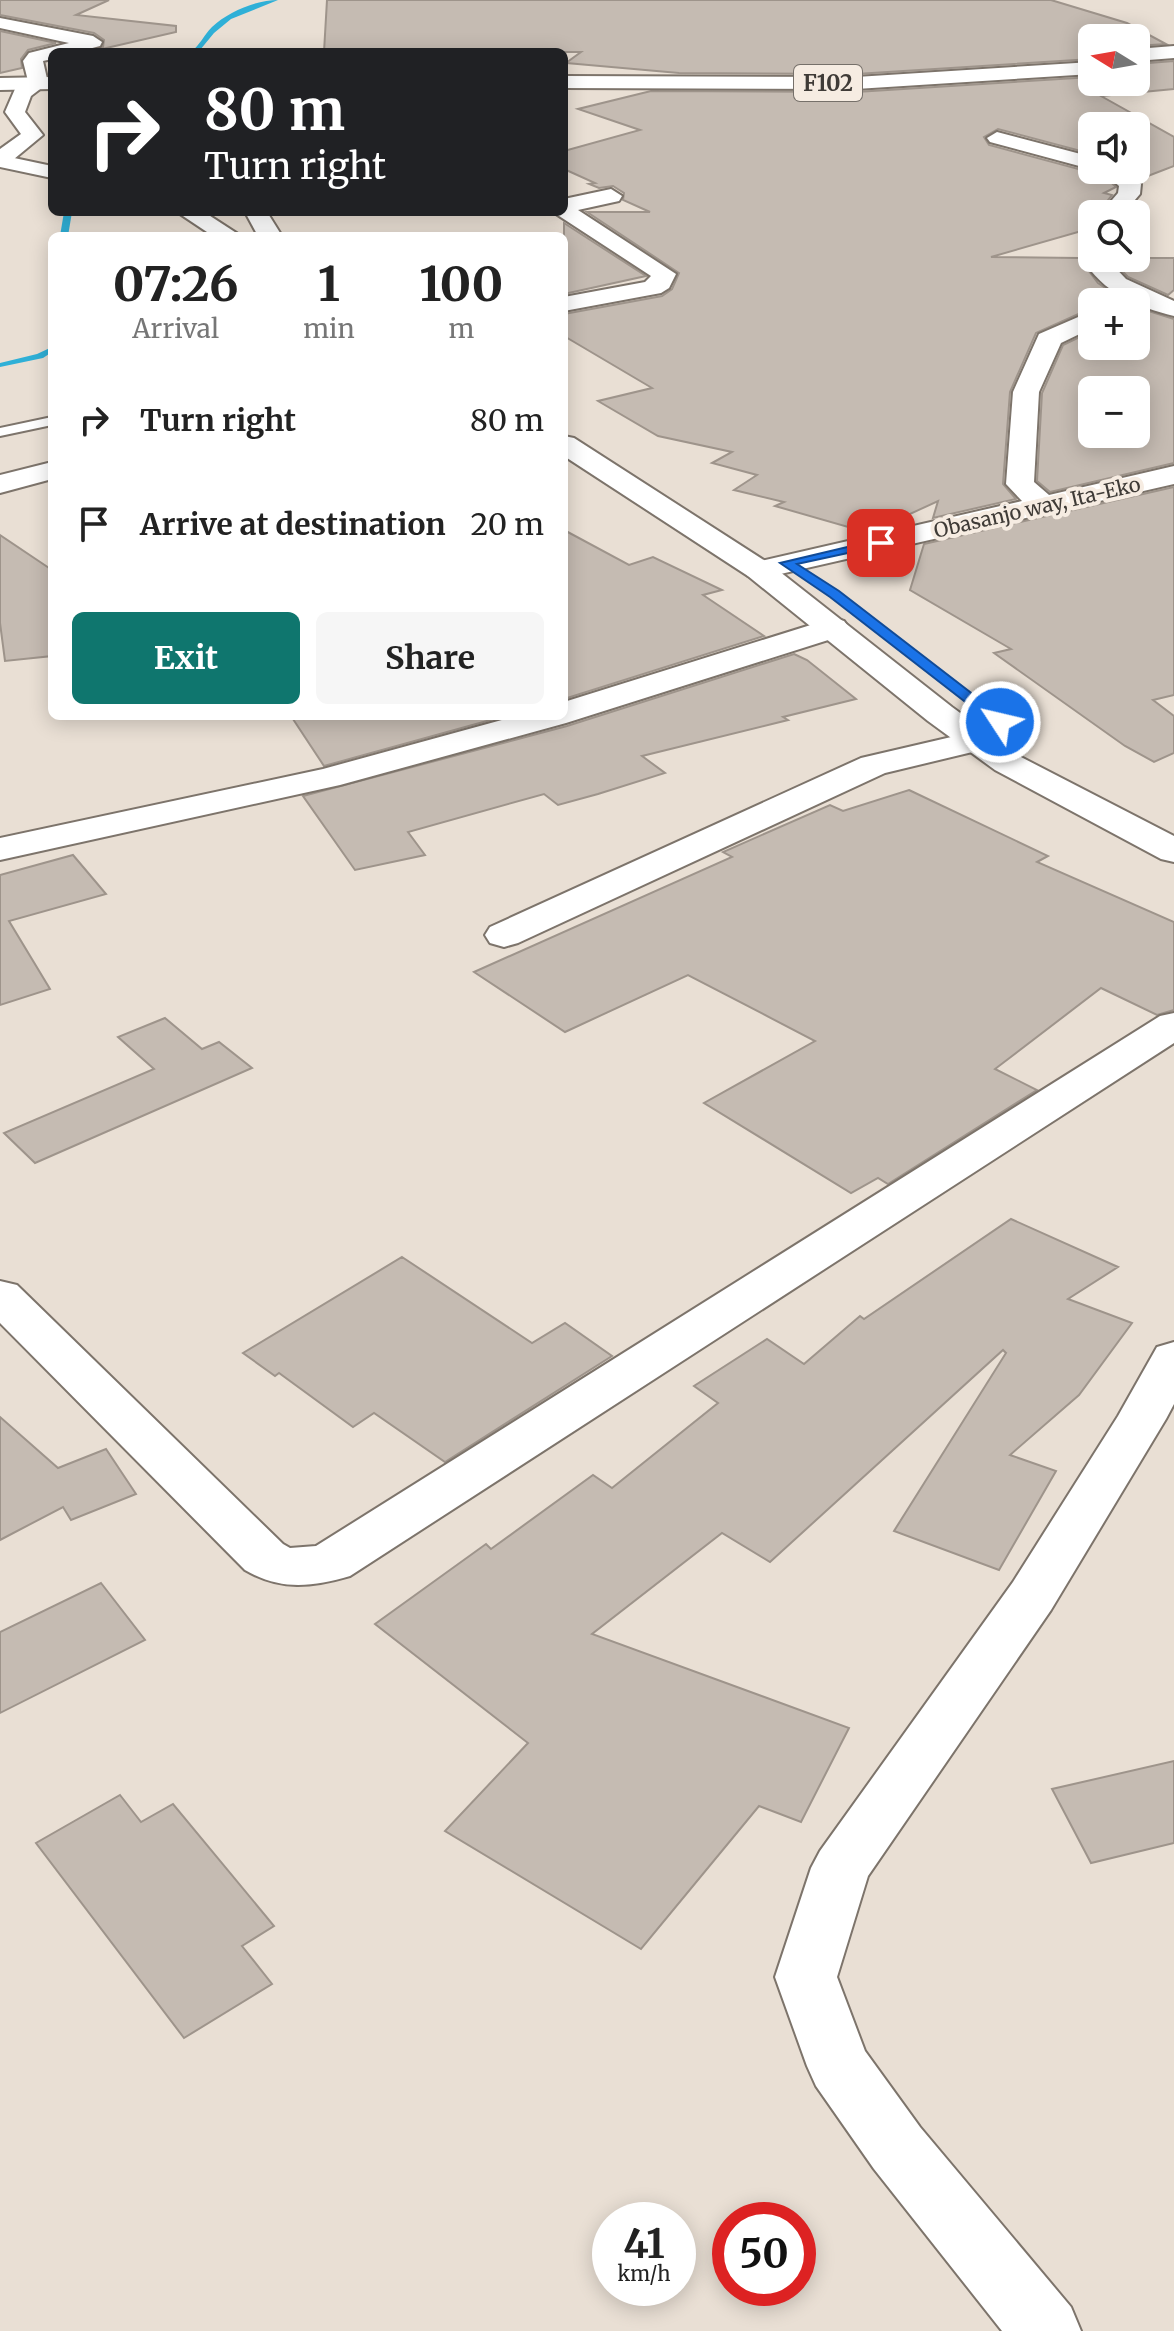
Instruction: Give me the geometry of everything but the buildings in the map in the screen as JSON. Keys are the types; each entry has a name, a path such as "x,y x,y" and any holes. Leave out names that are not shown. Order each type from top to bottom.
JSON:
{"main road":[{"path":"4,25 93,42 70,48"},
{"path":"1150,54 1174,52"},
{"path":"45,83 33,61 48,54"},
{"name":"F102","path":"568,72 838,72 1078,59"},
{"path":"1150,64 1174,63"},
{"name":"F102","path":"568,82 856,83 1078,69"},
{"path":"0,84 45,83"},
{"path":"0,160 33,135 15,112 22,93 45,83"},
{"path":"997,138 1078,160"},
{"path":"0,160 48,171"},
{"path":"568,207 611,196"},
{"path":"568,211 664,274 660,283 652,288 568,303"},
{"path":"195,216 222,232"},
{"path":"1109,272 1124,288"},
{"path":"1150,303 1174,309"},
{"path":"1043,505 1020,484 1026,392 1048,346 1048,339 1078,325"},
{"path":"568,422 663,478 773,566 833,628 1007,763 1174,851"},
{"path":"568,446 773,566 834,594 976,706 1047,754 1174,822"},
{"path":"0,484 48,471"},
{"name":"Obasanjo way, Ita-Eko","path":"773,566 1174,475"},
{"path":"0,494 48,482"},
{"path":"568,712 833,628"},
{"path":"0,849 328,778 539,720"},
{"path":"504,935 873,765 977,741"},
{"path":"0,1296 264,1557 279,1567 305,1569 331,1562 1174,1025"},
{"path":"1046,2331 897,2148 839,2066 806,1977 841,1868 1032,1596 1141,1419 1174,1358"}],"lane":[{"path":"0,432 48,422"}],"waterway":[{"path":"199,48 215,28 229,18 275,0"},
{"path":"65,232 67,216"},
{"path":"0,365 48,351"}],"route":[{"path":"881,543 786,563 834,594 1000,722"}]}
